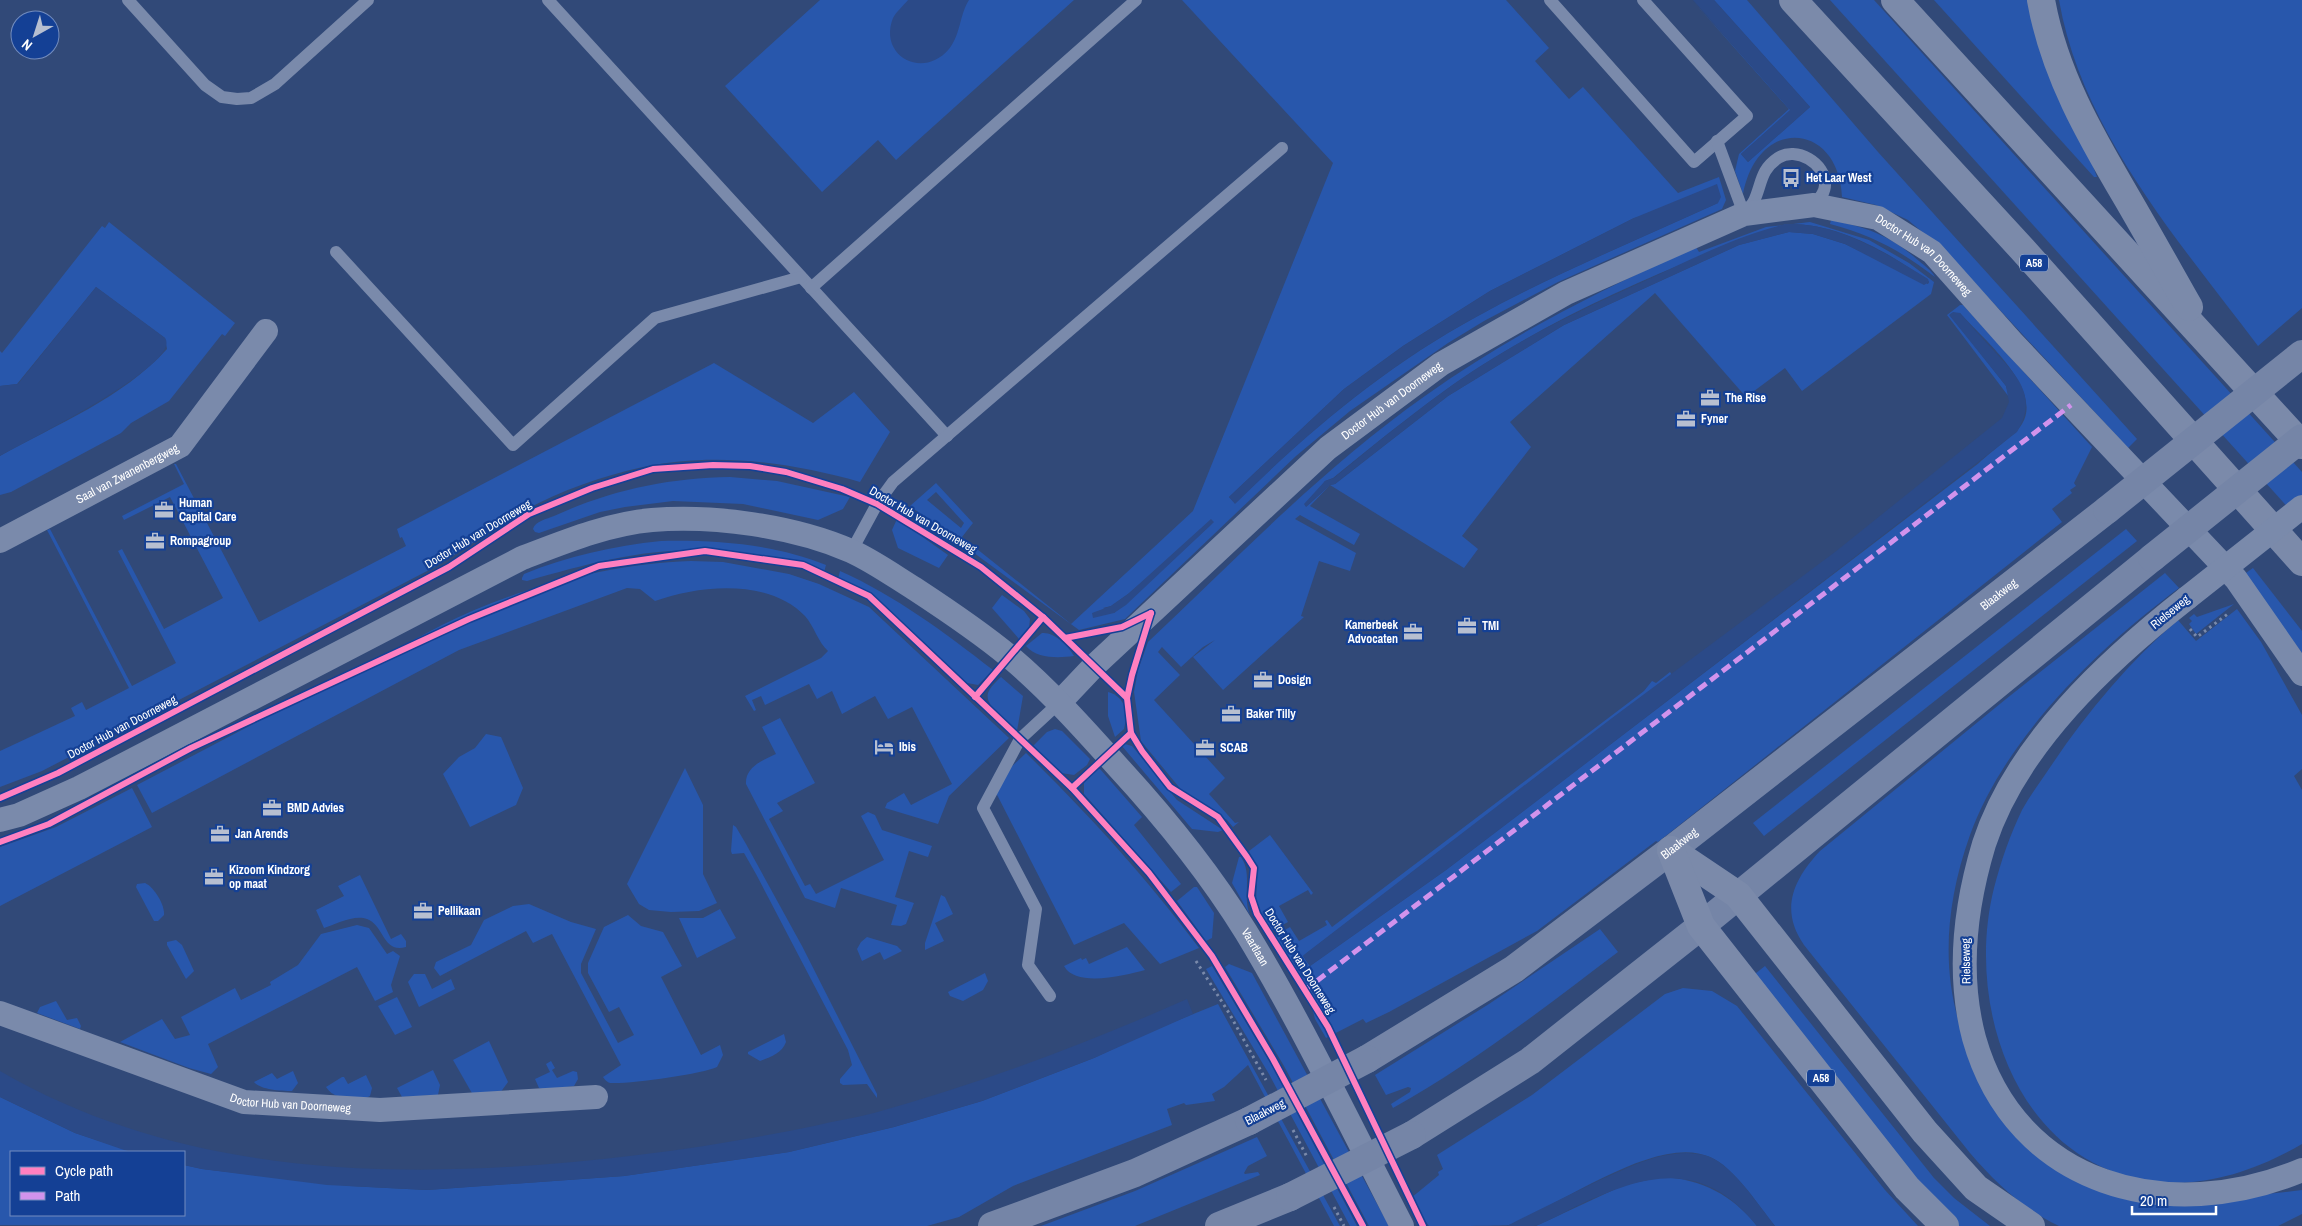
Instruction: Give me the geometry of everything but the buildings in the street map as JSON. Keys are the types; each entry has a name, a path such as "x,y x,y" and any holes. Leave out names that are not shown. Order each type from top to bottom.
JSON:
{"highway":[{"name":"A58","path":"1793,0 2022,250 2271,530 2302,562"},
{"path":"1895,0 2214,352 2302,446"},
{"path":"2042,0 2050,38 2061,71 2085,126 2214,352"},
{"name":"A58","path":"2271,530 2302,579"},
{"path":"1671,850 1738,896 1936,1144 1976,1188 2031,1226"},
{"path":"1671,850 1701,926"},
{"name":"A58","path":"1701,926 1907,1188 1945,1226"}],"main road":[{"name":"Blaakweg","path":"992,1226 1135,1173 1249,1121 1367,1059 1514,969 1671,850 2107,510 2302,354"},
{"path":"1219,1226 1290,1197 1412,1134 1530,1061 1701,926 2302,438"}],"street":[{"name":"Doctor Hub van Doorneweg","path":"1059,703 1094,666 1328,448 1441,364 1566,294 1744,214 1814,205 1878,218 1932,252 2012,342 2236,579 2250,598"},
{"name":"Saal van Zwanenbergweg","path":"0,541 180,446 266,331"},
{"name":"Rielseweg","path":"2302,507 2117,656 2074,700 2033,752 2002,800 1985,843 1972,889 1966,922 1964,955 1974,1037 1996,1091 2024,1132 2063,1168 2112,1194 2136,1201 2163,1204 2207,1202 2261,1188 2288,1178 2302,1170"},
{"path":"0,820 19,815 79,788 522,558 589,533 650,520 712,519 760,526 809,538 851,552 945,608 1010,657 1059,703"},
{"path":"2250,598 2302,674"},
{"name":"Vaartlaan","path":"1059,703 1157,809 1202,866 1246,933 1305,1039 1402,1226"},
{"name":"Doctor Hub van Doorneweg","path":"0,1013 244,1102 380,1110 596,1097"}],"lane":[{"path":"128,0 205,85 222,97 237,99 251,98 275,84 368,0"},
{"path":"548,0 947,436"},
{"path":"811,288 1136,0"},
{"path":"1550,0 1694,162 1747,116 1643,0"},
{"path":"1717,141 1744,214"},
{"path":"851,552 877,504 893,482 1282,148"},
{"path":"1744,214 1754,201 1760,179 1771,164 1780,157 1791,154 1812,159 1821,170 1826,184 1824,193 1814,205"},
{"path":"336,252 513,445 655,318 801,277"},
{"path":"1050,996 1028,965 1036,909 983,808 1020,740 1059,703"}],"path":[{"path":"2180,604 2197,637 2250,598"}],"shaded area":[{"path":"820,0 1074,0 896,160 878,140 822,192 725,86"},
{"path":"908,0 969,0 963,12 958,31 949,49 939,58 927,63 916,63 906,59 897,53 892,43 890,32 893,18"},
{"path":"1182,0 1506,0 1549,48 1535,61 1569,99 1583,87 1678,193 1719,177 1726,200 1722,209 1558,282 1484,321 1448,343 1350,411 1296,456 1125,619 1079,630 910,506 936,483 973,523 962,537 1071,624 1193,511 1333,163","holes":["1718,203 1535,286 1443,336 1379,379 1349,402 1291,451 1235,503 1229,497 1344,389 1403,346 1490,291 1634,218","936,492 964,523 961,528 927,500","1214,522 1114,613 1103,608 1111,606"]},
{"path":"1692,0 1791,110 1741,154 1748,162 1810,107 1714,0 1747,0 1878,152 2137,439 2128,448 1946,252 1908,220 1876,205 1842,197 1838,172 1827,154 1813,142 1797,138 1780,140 1764,151 1751,168 1743,194 1735,171 1739,154 1789,109"},
{"path":"1693,0 1714,0 1810,107 1748,162 1741,154 1790,110"},
{"path":"1830,0 1874,0 2302,472 2302,523"},
{"path":"1934,0 2031,0 2097,177 2094,177"},
{"path":"2059,0 2302,0 2302,308 2258,346 2166,225 2111,140 2089,95 2071,48"},
{"path":"1717,184 1721,197 1718,203 1505,301 1410,357 1319,426 1235,504 1229,497 1344,389 1403,346 1490,291 1634,218"},
{"path":"1831,220 1867,229 1888,239 1909,252 1935,277 1910,259 1885,245 1859,233 1830,224"},
{"path":"109,222 235,323 225,336 222,334 169,401 131,423 121,433 11,492 0,495 0,456 110,396 150,366 167,349 165,338 96,287 17,384 0,386 0,351 2,353 102,226 105,228"},
{"path":"1810,222 1869,240 1909,263 1934,282 1931,294 1802,391 1785,368 1746,397 1655,293 1510,422 1531,447 1462,536 1478,549 1464,568 1330,485 1335,484 1448,396 1564,325 1739,245 1789,232 1813,234 1845,244 1928,284 1929,282 1897,260 1851,237 1819,227 1791,224"},
{"path":"1786,224 1824,228 1860,241 1912,269 1928,279 1929,282 1924,285 1845,244 1813,234 1789,232 1739,245 1564,325 1448,396 1335,484 1330,485 1306,507 1304,504 1325,481 1334,478 1440,394 1507,350 1577,313 1699,256 1733,241"},
{"path":"1783,225 1643,281 1574,313 1507,350 1439,394 1333,478 1325,481 1306,507 1330,485 1310,506 1360,534 1354,545 1300,515 1295,519 1356,553 1350,571 1319,561 1301,616 1304,617 1223,690 1193,657 1215,640 1203,647 1181,667 1162,647 1158,652 1180,675 1154,700 1225,778 1209,794 1235,823 1239,822 1233,827 1227,820 1183,792 1141,741 1134,692 1138,670 1148,642 1282,514 1352,452 1388,423 1457,374 1523,333 1626,280 1696,247 1699,252 1766,227"},
{"path":"96,287 165,338 164,350 150,366 98,402 0,456 0,386 18,384"},
{"path":"1960,305 1963,305 2092,447 2074,483 2076,486 2070,490 2072,493 2052,509 2062,522 1658,842 1656,841 1537,931 1389,1012 1366,1023 1363,1019 1326,1038 1315,1019 1312,1007 1274,936 1290,927 1299,941 1327,925 1325,921 1327,920 1332,927 1644,691 1652,681 1656,683 1670,672 1672,675 1303,956 1310,966 1446,870 1979,463 2019,428 2027,410 2025,395 2018,379 1995,349 1960,313 1950,314 2006,386 2009,397 1947,315"},
{"path":"1953,312 1960,313 2011,370 2022,388 2026,408 2017,432 1446,870 1310,966 1303,956 1305,954 1612,718 1835,552 2002,418 2009,402 2006,386 1949,315"},
{"path":"714,363 813,423 854,392 890,432 860,482 807,469 752,461 697,460 643,467 608,476 574,488 524,510 439,564 381,595 42,771 0,787 0,751 75,716 71,708 82,702 86,710 129,688 47,530 50,529 132,686 176,663 118,551 122,549 164,629 223,598 170,497 124,520 122,516 184,484 174,464 176,464 259,622 406,546 402,537 400,538 397,529"},
{"path":"730,477 777,481 850,497 843,509 818,520 743,504 673,501 600,512 539,533 533,529 536,524 542,521 618,492 684,480"},
{"path":"897,519 948,555 939,568 898,548 892,530"},
{"path":"1211,519 1214,522 1126,605 1114,613 1093,618 1092,613 1111,606 1128,594"},
{"path":"2126,529 2137,541 1764,836 1753,823"},
{"path":"661,541 703,541 766,548 786,552 826,565 824,572 821,572 736,552 672,551 624,557 527,581 522,580 524,574 574,557 608,549"},
{"path":"691,561 723,562 789,574 819,584 869,607 1009,738 949,796 938,824 885,808 887,803 904,793 911,805 952,784 912,707 888,719 875,696 842,714 832,691 817,699 809,684 765,705 761,696 752,700 756,710 754,711 745,696 821,658 828,651 805,616 790,604 773,595 753,590 733,588 692,591 655,601 640,589 627,588 459,650 152,813 137,785 470,612 531,589 563,580 627,567"},
{"path":"2253,568 2302,631 2302,653 2243,575"},
{"path":"840,571 900,603 993,670 978,685 967,683 876,598 838,579"},
{"path":"2165,573 2179,588 2117,638 2057,698 2030,730 2006,764 1986,799 1970,835 1950,917 1952,992 1973,1057 2011,1112 2065,1154 2133,1182 2212,1194 2302,1190 2302,1214 2278,1226 2059,1226 2034,1212 2000,1185 1970,1153 1804,945 1796,932 1792,919 1791,907 1797,884 1803,872 1820,851 2006,699"},
{"path":"1002,595 1024,611 1030,619 1029,628 1019,639 992,608"},
{"path":"2234,604 2196,634 2189,624 2192,621 2189,618 2194,614 2197,617"},
{"path":"2237,609 2261,642 2302,715 2302,769 2294,776 2302,790 2302,1144 2268,1161 2233,1174 2196,1182 2158,1182 2110,1170 2069,1147 2037,1114 2012,1075 1996,1030 1987,983 1987,935 1994,888 2006,848 2022,810 2081,724 2143,652 2178,620 2196,641"},
{"path":"1042,633 1056,637 1065,644 1074,656 1048,657 1036,653 1026,646"},
{"path":"1001,677 1023,696 1017,731 993,709 988,698 990,689"},
{"path":"1108,692 1114,694 1122,702 1126,717 1124,729 1115,737 1108,716"},
{"path":"780,718 815,783 777,803 783,811 769,819 805,886 810,884 816,894 884,860 861,816 868,812 875,815 882,830 932,846 928,857 909,851 895,897 914,903 906,924 901,926 891,925 897,905 841,888 835,908 805,898 746,784 748,773 756,765 776,754 762,727"},
{"path":"1055,729 1062,731 1090,759 1087,765 1074,775 1061,773 1033,746 1047,732"},
{"path":"486,734 501,737 523,788 516,805 470,827 443,774 459,757 475,748"},
{"path":"1125,744 1132,746 1177,800 1223,830 1218,832 1192,829 1122,746"},
{"path":"1026,753 1116,847 1199,948 1160,964 1124,923 1074,945 992,785"},
{"path":"685,768 703,805 703,874 717,903 699,911 671,912 649,910 639,904 627,884"},
{"path":"1097,769 1100,769 1142,817 1134,825 1181,884 1171,892 1084,794 1084,783"},
{"path":"132,788 152,827 0,906 0,847 56,827"},
{"path":"733,825 746,844 802,946 877,1094 877,1098 867,1084 843,1085 840,1083 840,1079 852,1065 848,1050 744,853 732,854"},
{"path":"1270,835 1313,893 1311,895 1308,890 1279,906 1288,922 1271,931 1256,904 1257,871 1249,851"},
{"path":"1239,857 1241,857 1245,864 1247,900 1250,915 1232,883"},
{"path":"360,875 391,939 401,934 406,941 406,947 398,948 388,943 373,922 367,919 345,920 324,928 316,910 344,896 338,886"},
{"path":"145,883 155,892 163,906 164,915 158,921 154,921 136,887 137,884"},
{"path":"1194,887 1197,887 1214,913 1212,938 1206,941 1177,901"},
{"path":"941,895 945,897 953,914 935,923 944,941 925,950 925,943"},
{"path":"529,904 571,922 596,929 581,964 581,973 618,1043 634,1035 619,1007 609,1012 588,973 588,963 604,927 628,915 641,926 663,932 682,966 661,977 701,1055 720,1045 723,1055 717,1067 697,1073 649,1080 621,1083 607,1082 603,1077 621,1065 552,934 533,943 526,931 440,976 434,968 436,962 471,945 484,920 513,906"},
{"path":"720,909 736,938 697,958 679,918 703,918"},
{"path":"357,925 369,928 387,954 393,951 400,956 391,985 393,992 375,1001 357,967 208,1044 218,1067 211,1074 189,1068 120,1042 162,1019 175,1039 190,1035 181,1017 235,988 241,1000 271,985 270,982 298,965 321,934"},
{"path":"1600,929 1618,952 1481,1053 1393,1108 1391,1104 1410,1092 1411,1088 1408,1087 1386,1095 1375,1075 1489,1004"},
{"path":"867,937 897,946 902,951 884,960 880,952 862,961 857,949"},
{"path":"176,940 182,945 194,971 186,979 167,945 167,942"},
{"path":"1127,947 1145,970 1114,977 1090,978 1079,977 1070,973 1064,966 1081,958 1082,960 1086,958 1089,964"},
{"path":"1229,964 1252,973 1389,1226 1369,1226 1284,1066 1225,967"},
{"path":"1212,966 1272,1066 1357,1226 1350,1226 1269,1074 1206,969"},
{"path":"1765,966 1934,1178 1954,1198 1990,1226 1959,1226 1942,1212 1751,977"},
{"path":"985,973 988,981 983,990 963,1001 950,996 948,992"},
{"path":"414,974 425,974 432,989 451,979 455,989 419,1007 408,982"},
{"path":"1683,988 1712,991 1737,1006 1885,1190 1918,1226 1775,1226 1746,1188 1728,1169 1710,1157 1688,1152 1663,1155 1637,1163 1509,1225 1429,1226 1411,1198 1439,1175 1438,1172 1443,1169 1437,1155 1532,1095 1665,994"},
{"path":"397,997 412,1027 395,1035 378,1006"},
{"path":"1187,999 1193,1014 1094,1058 982,1101 894,1127 789,1152 624,1176 427,1190 327,1185 202,1169 185,1165 185,1151 124,1150 75,1133 0,1097 0,1071 74,1108 151,1135 230,1154 311,1165 393,1169 475,1169 638,1155 704,1146 748,1139 874,1113 993,1076 1111,1032"},
{"path":"56,1001 67,1020 77,1018 81,1026 80,1029 37,1013 40,1007"},
{"path":"1218,1004 1340,1226 1334,1226 1248,1065 1224,1087 1212,1094 1215,1101 1186,1105 1184,1103 1167,1109 1172,1125 1013,1186 959,1217 927,1226 0,1225 0,1097 75,1133 130,1151 10,1151 10,1216 185,1216 185,1165 202,1169 350,1186 427,1190 624,1176 789,1152 894,1127 982,1101 1094,1058 1149,1032"},
{"path":"784,1034 786,1042 776,1054 760,1061 748,1054 748,1052"},
{"path":"489,1041 508,1082 500,1093 473,1095 453,1060"},
{"path":"551,1061 555,1068 552,1070 557,1078 573,1071 577,1072 578,1079 574,1086 545,1090 539,1088 535,1079 550,1072 546,1064"},
{"path":"433,1070 440,1085 438,1095 402,1097 397,1088"},
{"path":"293,1071 298,1083 292,1091 266,1088 254,1082 272,1073 277,1079"},
{"path":"366,1075 372,1088 370,1096 366,1098 338,1096 326,1087 342,1077 344,1077 348,1084"},
{"path":"1257,1137 1267,1156 1248,1166 1244,1173 1258,1172 1260,1175 1135,1226 1041,1226 1135,1191"},
{"path":"1687,1153 1710,1157 1728,1169 1746,1188 1775,1226 1757,1226 1737,1205 1716,1190 1695,1181 1674,1178 1628,1185 1534,1226 1507,1226 1632,1166 1663,1156"},
{"path":"1662,1177 1677,1178 1703,1185 1727,1197 1757,1226 1536,1226 1624,1185"}],"marked path":[{"path":"1305,990 2071,405"}],"cycle path":[{"path":"0,798 58,773 449,567 529,514 592,488 653,469 713,465 750,466 786,472 842,489 877,504 981,567 1043,617 1127,698 1131,733 1142,751 1170,787 1218,817 1254,868 1251,896 1257,914 1328,1027 1423,1226"},
{"path":"0,842 49,824 191,748 469,619 599,566 705,551 803,565 869,596 1072,788 1149,873 1212,956 1273,1059 1363,1226"},
{"path":"1065,638 1122,627 1151,613"},
{"path":"1127,698 1151,613"},
{"path":"975,697 1043,617"},
{"path":"1072,788 1131,733"}],"place":[{"name":"Het Laar West","path":"1791,178"},
{"name":"The Rise","path":"1710,398"},
{"name":"Fyner","path":"1686,419"},
{"name":"Human Capital Care","path":"164,510"},
{"name":"Rompagroup","path":"155,541"},
{"name":"TMI","path":"1467,626"},
{"name":"Kamerbeek Advocaten","path":"1413,632"},
{"name":"Dosign","path":"1263,680"},
{"name":"Baker Tilly","path":"1231,714"},
{"name":"Ibis","path":"884,747"},
{"name":"SCAB","path":"1205,748"},
{"name":"BMD Advies","path":"272,808"},
{"name":"Jan Arends","path":"220,834"},
{"name":"Kizoom Kindzorg op maat","path":"214,877"},
{"name":"Pellikaan","path":"423,911"}]}
